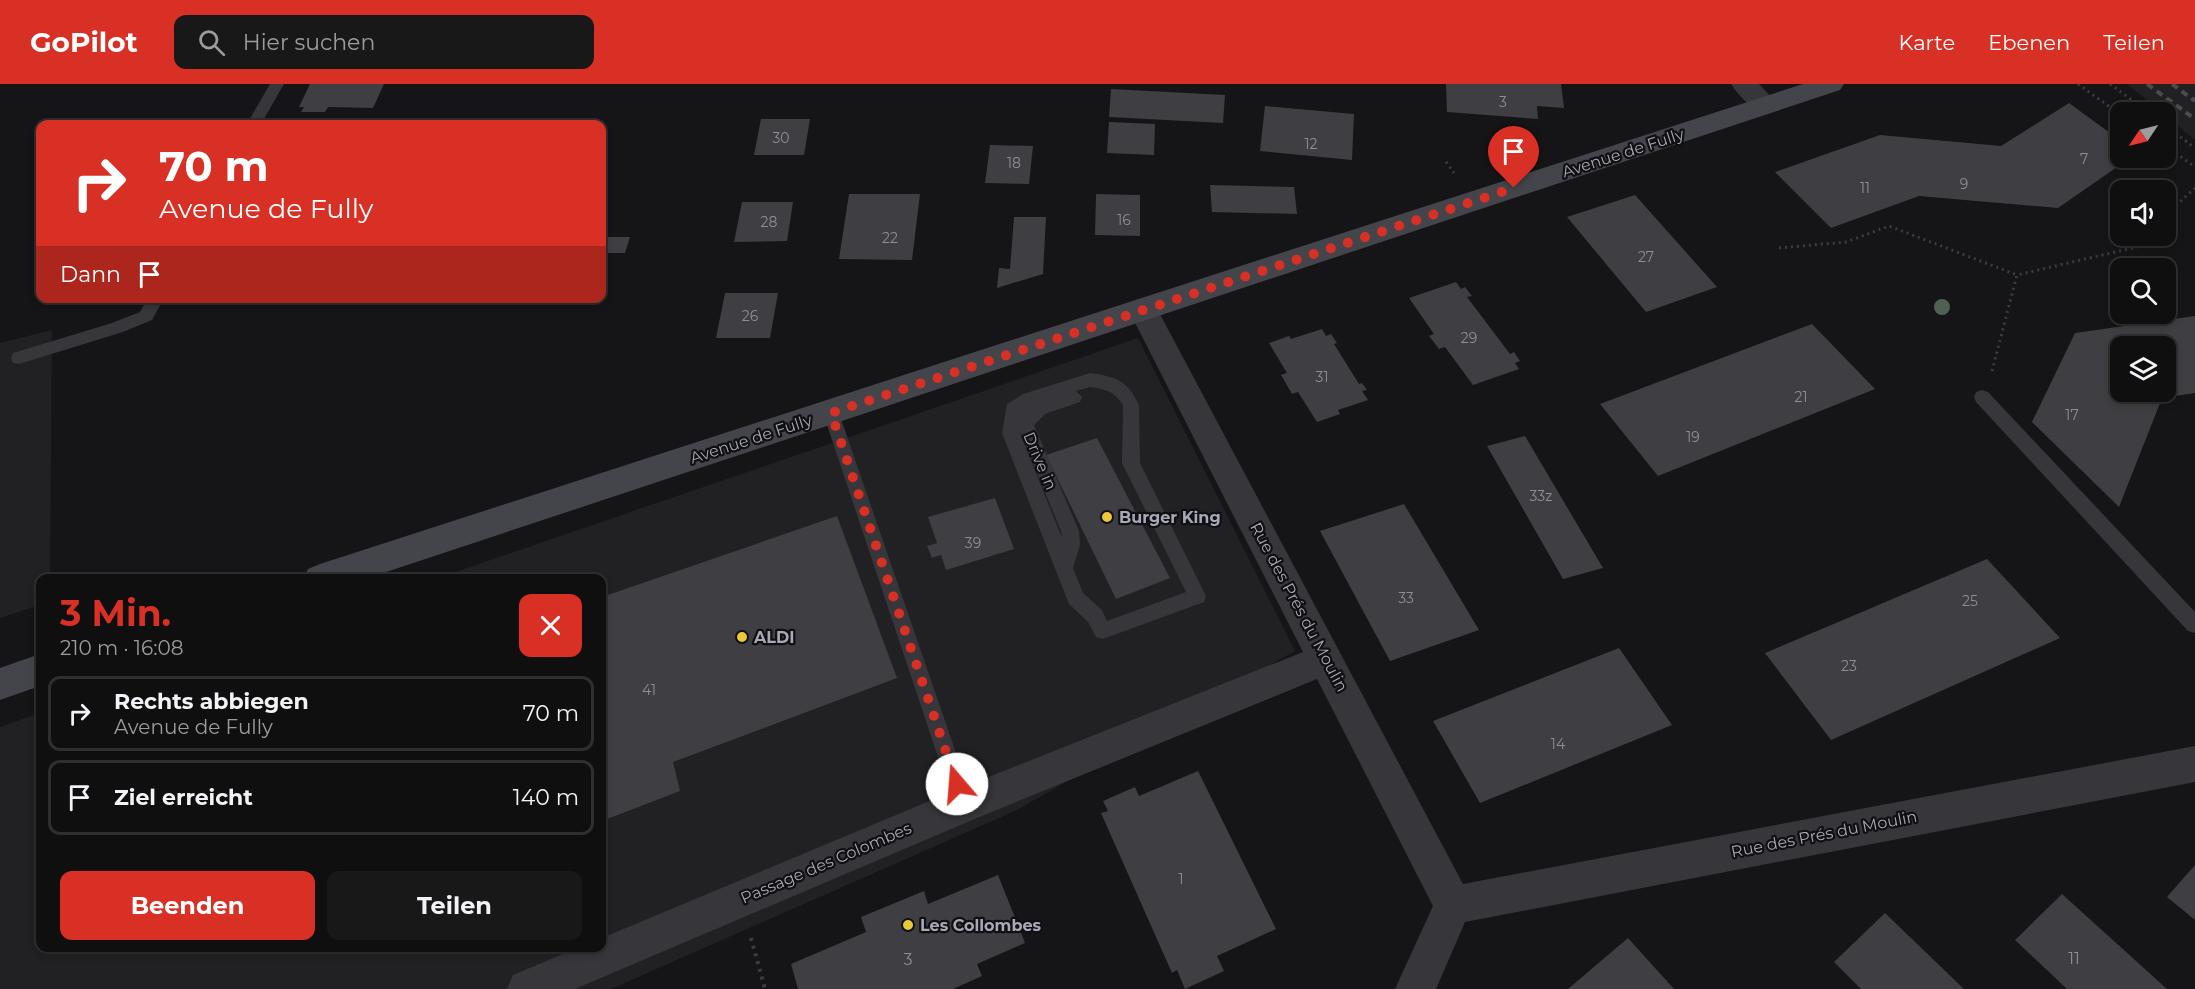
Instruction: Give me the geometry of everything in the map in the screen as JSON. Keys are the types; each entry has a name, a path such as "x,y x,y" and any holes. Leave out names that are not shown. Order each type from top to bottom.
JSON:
{"main road":[{"name":"Avenue de Fully","path":"335,574 1831,84"},
{"path":"0,684 36,671"}],"street":[{"path":"1744,84 1766,105"},
{"name":"Rue des Prés du Moulin","path":"1143,309 1453,905 2195,764"},
{"name":"Passage des Colombes","path":"526,989 964,805 1327,659"},
{"path":"1415,989 1453,905"}],"lane":[{"path":"256,120 277,84"},
{"path":"19,358 117,328 146,316 153,303"},
{"path":"1090,380 1111,383 1124,393 1131,405 1131,441 1131,463 1197,596 1103,631 1095,616 1076,598 1064,569 1011,433 1013,409 1029,399 1090,380"},
{"path":"1982,397 2195,625"},
{"path":"831,413 964,805"}],"path":[{"path":"2078,84 2110,107"},
{"path":"2110,84 2134,102"},
{"path":"2176,134 2195,148"},
{"path":"2176,153 2195,167"},
{"path":"1446,162 1458,180"},
{"path":"2176,205 2195,188"},
{"path":"1779,248 1846,242 1889,226 2017,275 2140,246"},
{"path":"1982,397 1990,382 2017,275"},
{"path":"741,898 765,989"}],"shaded area":[{"path":"2127,84 2195,84 2195,140 2176,124 2176,102 2150,102"},
{"path":"52,330 50,574 36,574 36,606 0,618 0,343"},
{"path":"1138,338 1295,651 1015,811 611,989 0,989 0,727 36,714 36,952 606,952 606,574 450,574"}],"building":[{"path":"310,84 384,84 373,108 328,107 325,112 301,112 304,107 299,107"},
{"path":"1446,84 1561,84 1564,108 1537,106 1538,119 1447,112"},
{"path":"1111,89 1225,95 1223,123 1109,117"},
{"path":"2069,103 2110,133 2110,168 2116,168 2058,208 1919,196 1831,228 1775,172 1880,135 2001,146"},
{"path":"1265,106 1354,114 1352,160 1260,151"},
{"path":"761,119 810,119 804,155 754,155"},
{"path":"1109,122 1155,124 1154,155 1107,153"},
{"path":"990,145 1033,146 1029,184 985,183"},
{"path":"1210,185 1294,187 1297,214 1212,212"},
{"path":"849,194 920,194 912,260 839,259"},
{"path":"1096,194 1140,195 1140,236 1095,235"},
{"path":"1635,195 1717,287 1646,312 1567,217"},
{"path":"742,202 793,202 787,241 734,242"},
{"path":"1014,217 1046,217 1043,274 997,288 999,268 1010,269"},
{"path":"606,237 630,237 625,253 606,253"},
{"path":"1456,282 1461,289 1465,287 1472,296 1467,297 1510,354 1514,352 1520,361 1515,363 1519,369 1473,385 1445,347 1439,349 1429,336 1434,334 1409,298"},
{"path":"725,293 778,293 770,338 716,338"},
{"path":"2195,316 2195,393 2176,396 2176,336 2110,336 2110,402 2160,402 2119,507 2032,422 2075,333 2139,324 2176,324 2176,319"},
{"path":"1812,324 1875,389 1658,476 1600,404"},
{"path":"1322,329 1326,336 1331,334 1337,343 1334,344 1359,384 1362,383 1367,390 1362,391 1368,400 1338,410 1340,414 1317,422 1298,392 1292,394 1281,375 1287,373 1269,343"},
{"path":"1525,436 1603,568 1563,579 1487,446"},
{"name":"Burger King","path":"1097,438 1170,578 1116,599 1046,455"},
{"path":"995,498 1014,549 946,570 941,555 932,558 927,546 937,543 928,517"},
{"path":"1404,504 1479,630 1390,661 1320,531"},
{"name":"ALDI","path":"837,516 897,678 673,762 680,791 606,819 606,596"},
{"path":"1987,559 2060,638 1831,740 1765,653"},
{"path":"1619,648 1672,725 1480,803 1433,721"},
{"path":"1198,771 1276,929 1217,956 1224,971 1185,989 1177,970 1172,973 1101,813 1108,811 1103,801 1135,787 1139,796"},
{"path":"2195,865 2195,920 2167,897"},
{"path":"998,875 1025,943 977,964 982,976 953,989 798,989 791,964 866,932 861,917 924,891 928,904"},
{"path":"2062,894 2167,989 2067,989 2015,940"},
{"path":"1885,913 1964,989 1861,989 1834,962"},
{"path":"1628,938 1674,989 1568,989"}],"railway":[{"path":"2147,84 2195,119"},
{"path":"2172,84 2195,101"}],"place":[{"name":"Burger King","path":"1107,517"},
{"name":"ALDI","path":"742,637"},
{"name":"Les Collombes","path":"908,925"}],"route":[{"path":"957,784 831,413 1514,188"}]}
